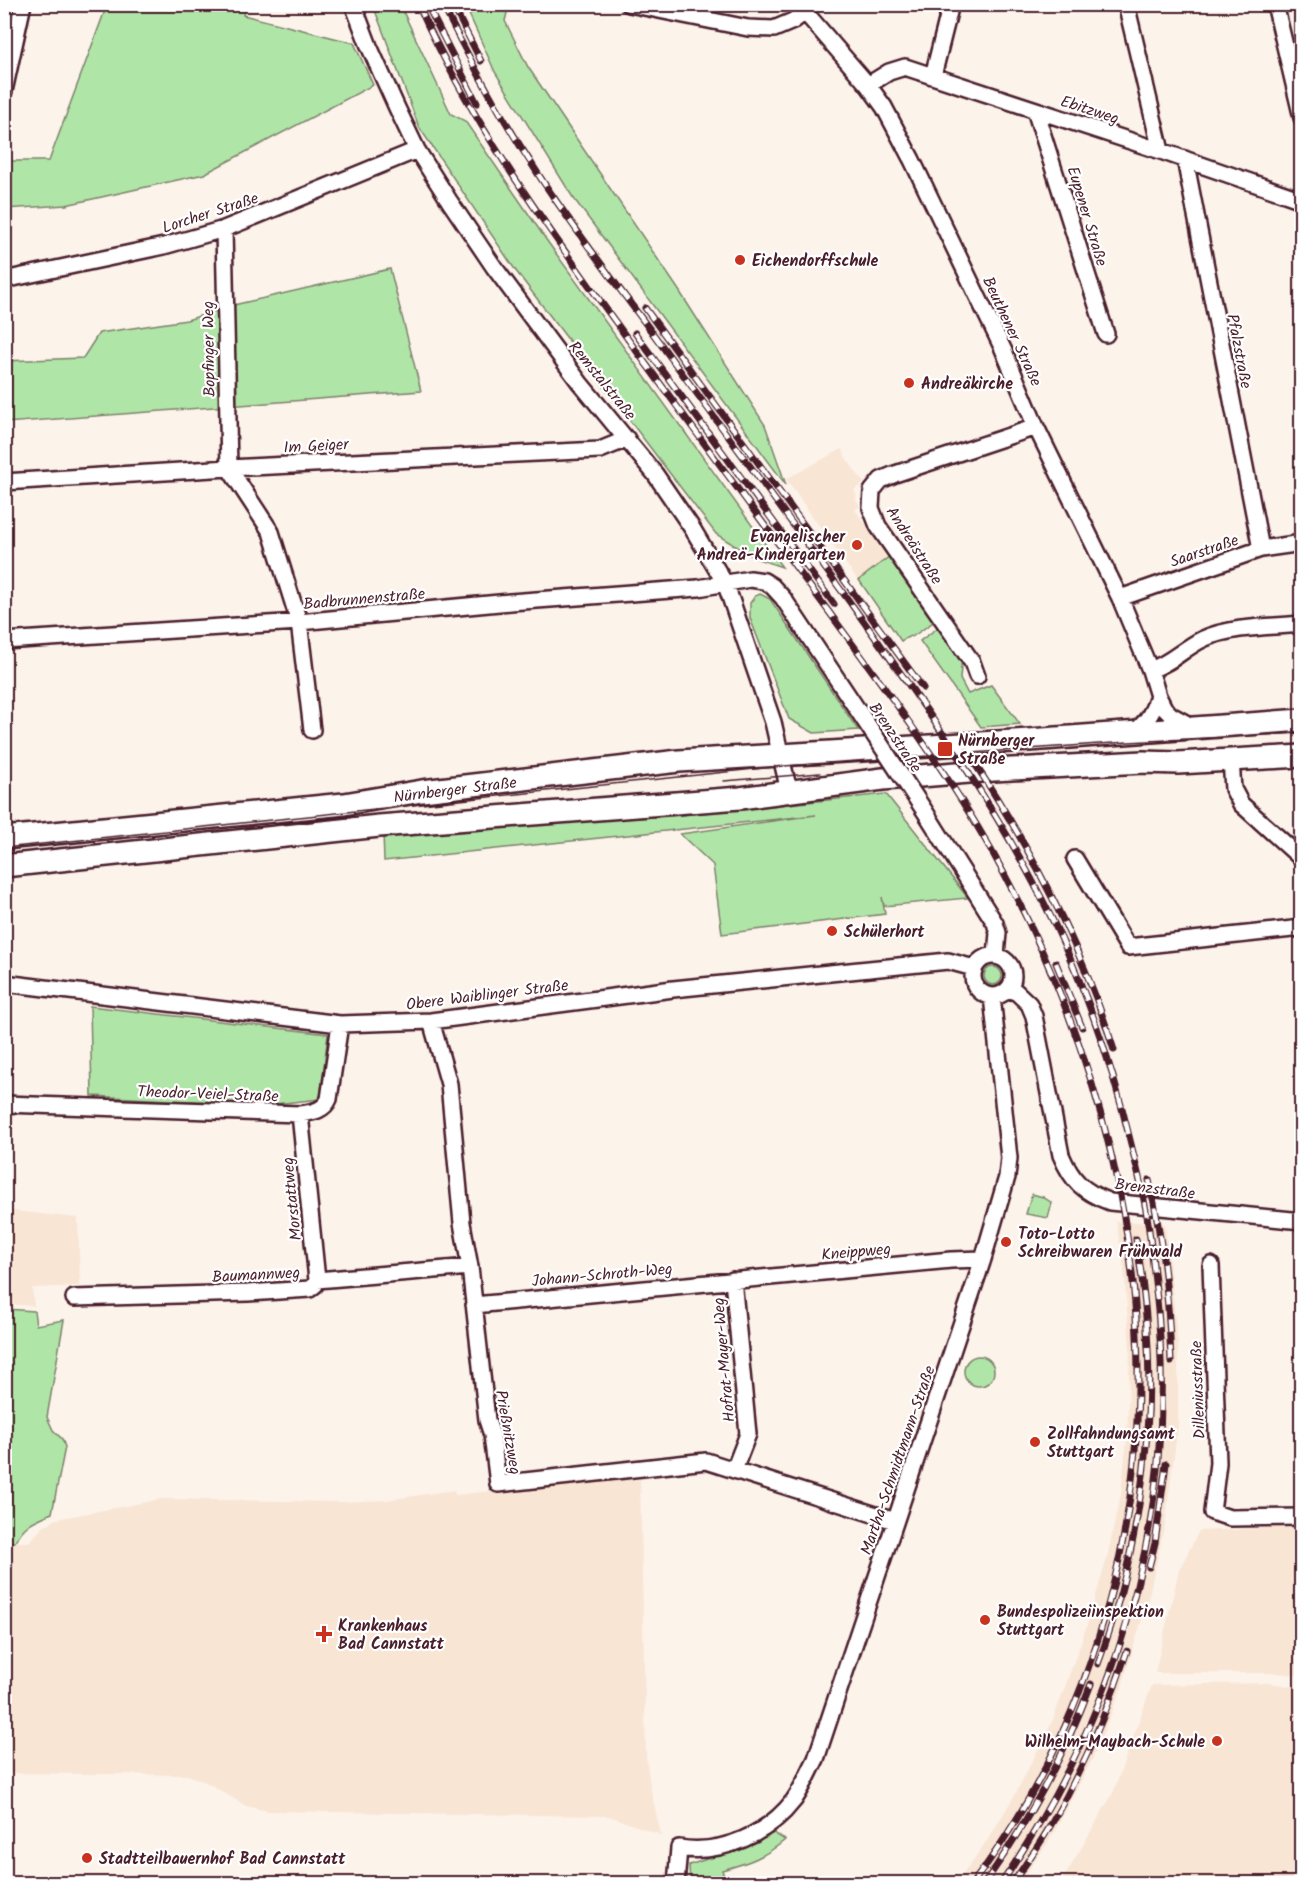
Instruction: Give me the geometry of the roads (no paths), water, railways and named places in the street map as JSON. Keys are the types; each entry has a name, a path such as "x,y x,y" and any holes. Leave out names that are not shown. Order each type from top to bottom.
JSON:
{"main road":[{"name":"Nürnberger Straße","path":"4,838 344,804 422,791 679,761 1302,720"},
{"name":"Nürnberger Straße","path":"4,866 379,826 683,804 883,779 994,770 1302,756"}],"street":[{"path":"4,91 23,4"},
{"name":"Remstalstraße","path":"353,4 369,46 417,150 494,267 580,383 655,474 692,528 726,585 773,722 789,791"},
{"path":"629,4 748,28 774,29 793,21 802,8"},
{"path":"933,76 951,4"},
{"path":"1126,4 1161,151"},
{"path":"1275,4 1302,118"},
{"name":"Beuthener Straße","path":"802,8 884,107 1003,349 1036,427 1120,598 1150,670 1158,696 1164,708 1171,715 1193,727"},
{"name":"Ebitzweg","path":"868,85 889,72 904,67 1185,159 1302,200"},
{"name":"Eupener Straße","path":"1035,110 1106,334"},
{"name":"Lorcher Straße","path":"4,280 164,246 224,229 417,150"},
{"name":"Pfalzstraße","path":"1185,159 1261,549"},
{"name":"Bopfinger Weg","path":"224,229 229,468"},
{"name":"Andreästraße","path":"976,676 972,662 878,526 871,508 872,491 882,480 895,474 1036,427"},
{"name":"Im Geiger","path":"4,482 229,468 600,450 627,440"},
{"path":"229,468 271,532 299,622 312,730"},
{"name":"Saarstraße","path":"1120,598 1261,549 1302,543"},
{"name":"Brenzstraße","path":"726,585 750,579 764,581 783,598 924,810 995,923 998,933 996,955"},
{"name":"Badbrunnenstraße","path":"4,641 299,622 726,585"},
{"path":"1150,670 1158,668 1202,640 1219,633 1302,624"},
{"path":"1136,731 1148,721 1154,711 1158,696"},
{"path":"1231,760 1233,789 1241,804 1302,859"},
{"path":"1075,859 1128,947 1302,928"},
{"path":"996,955 1006,959 1013,968 1014,977 1011,987 1000,995 992,996 981,993 974,985 974,968 980,959 996,955"},
{"name":"Obere Waiblinger Straße","path":"4,982 340,1024 431,1021 673,989 948,961 974,968"},
{"name":"Brenzstraße","path":"1011,987 1029,1004 1034,1016 1061,1155 1068,1171 1079,1186 1096,1197 1110,1202 1302,1221"},
{"name":"Martha-Schmidtmann-Straße","path":"676,1884 679,1848 710,1849 746,1838 776,1818 802,1788 816,1759 983,1259 1007,1177 1009,1158 992,996"},
{"name":"Prießnitzweg","path":"431,1021 449,1084 462,1223 470,1266 487,1420 492,1435 498,1484 706,1461 895,1521"},
{"name":"Theodor-Veiel-Straße","path":"4,1104 300,1114 315,1112 328,1103 340,1024"},
{"name":"Morstattweg","path":"300,1114 316,1280"},
{"name":"Kneippweg","path":"733,1280 983,1259"},
{"name":"Dilleniusstraße","path":"1211,1265 1218,1463 1212,1512 1230,1518 1302,1517"},
{"name":"Baumannweg","path":"74,1298 237,1294 310,1289 315,1285 316,1280 470,1266"},
{"name":"Johann-Schroth-Weg","path":"474,1305 733,1280"},
{"name":"Hofrat-Mayer-Weg","path":"733,1280 748,1434 734,1470"}],"tram line":[{"path":"4,848 784,766 1128,742 1302,733"},
{"path":"724,781 820,773"}],"railway":[{"path":"418,4 460,88 533,206 897,705 962,801 1001,868 1035,937 1066,1008 1091,1081 1111,1155 1126,1231 1135,1308 1138,1385 1134,1462 1127,1518 1116,1574 1101,1630 1060,1737 1034,1789 1005,1838 972,1884"},
{"path":"442,4 502,116 555,200 877,640 959,758 1009,838 1066,950 1089,1004 1116,1087 1144,1198 1156,1290 1161,1370 1159,1449 1149,1526 1133,1601 1110,1674 1080,1746 1043,1816 1001,1884"},
{"path":"452,4 481,61"},
{"path":"428,7 477,103"},
{"path":"645,308 923,688"},
{"path":"635,333 834,604"},
{"path":"967,752 990,787 1051,896 1086,972 1114,1050"},
{"path":"1056,963 1082,1027"},
{"path":"1149,1180 1164,1271 1171,1362"},
{"path":"1098,1664 1123,1584 1140,1500 1145,1457 1149,1371 1145,1307 1136,1239"},
{"path":"1149,1567 1155,1543 1166,1464"},
{"path":"1012,1884 1048,1829 1075,1780 1112,1695 1127,1651"},
{"path":"984,1884 1016,1836 1044,1787 1070,1736 1091,1684"}],"place":[{"name":"Eichendorffschule","path":"740,260"},
{"name":"Andreäkirche","path":"909,383"},
{"name":"Evangelischer Andreä-Kindergarten","path":"857,545"},
{"name":"Nürnberger Straße","path":"945,749"},
{"name":"Schülerhort","path":"832,931"},
{"name":"Toto-Lotto Schreibwaren Frühwald","path":"1006,1242"},
{"name":"Zollfahndungsamt Stuttgart","path":"1035,1442"},
{"name":"Bundespolizeiinspektion Stuttgart","path":"985,1620"},
{"name":"Krankenhaus Bad Cannstatt","path":"324,1634"},
{"name":"Wilhelm-Maybach-Schule","path":"1217,1741"},
{"name":"Stadtteilbauernhof Bad Cannstatt","path":"87,1858"}]}
